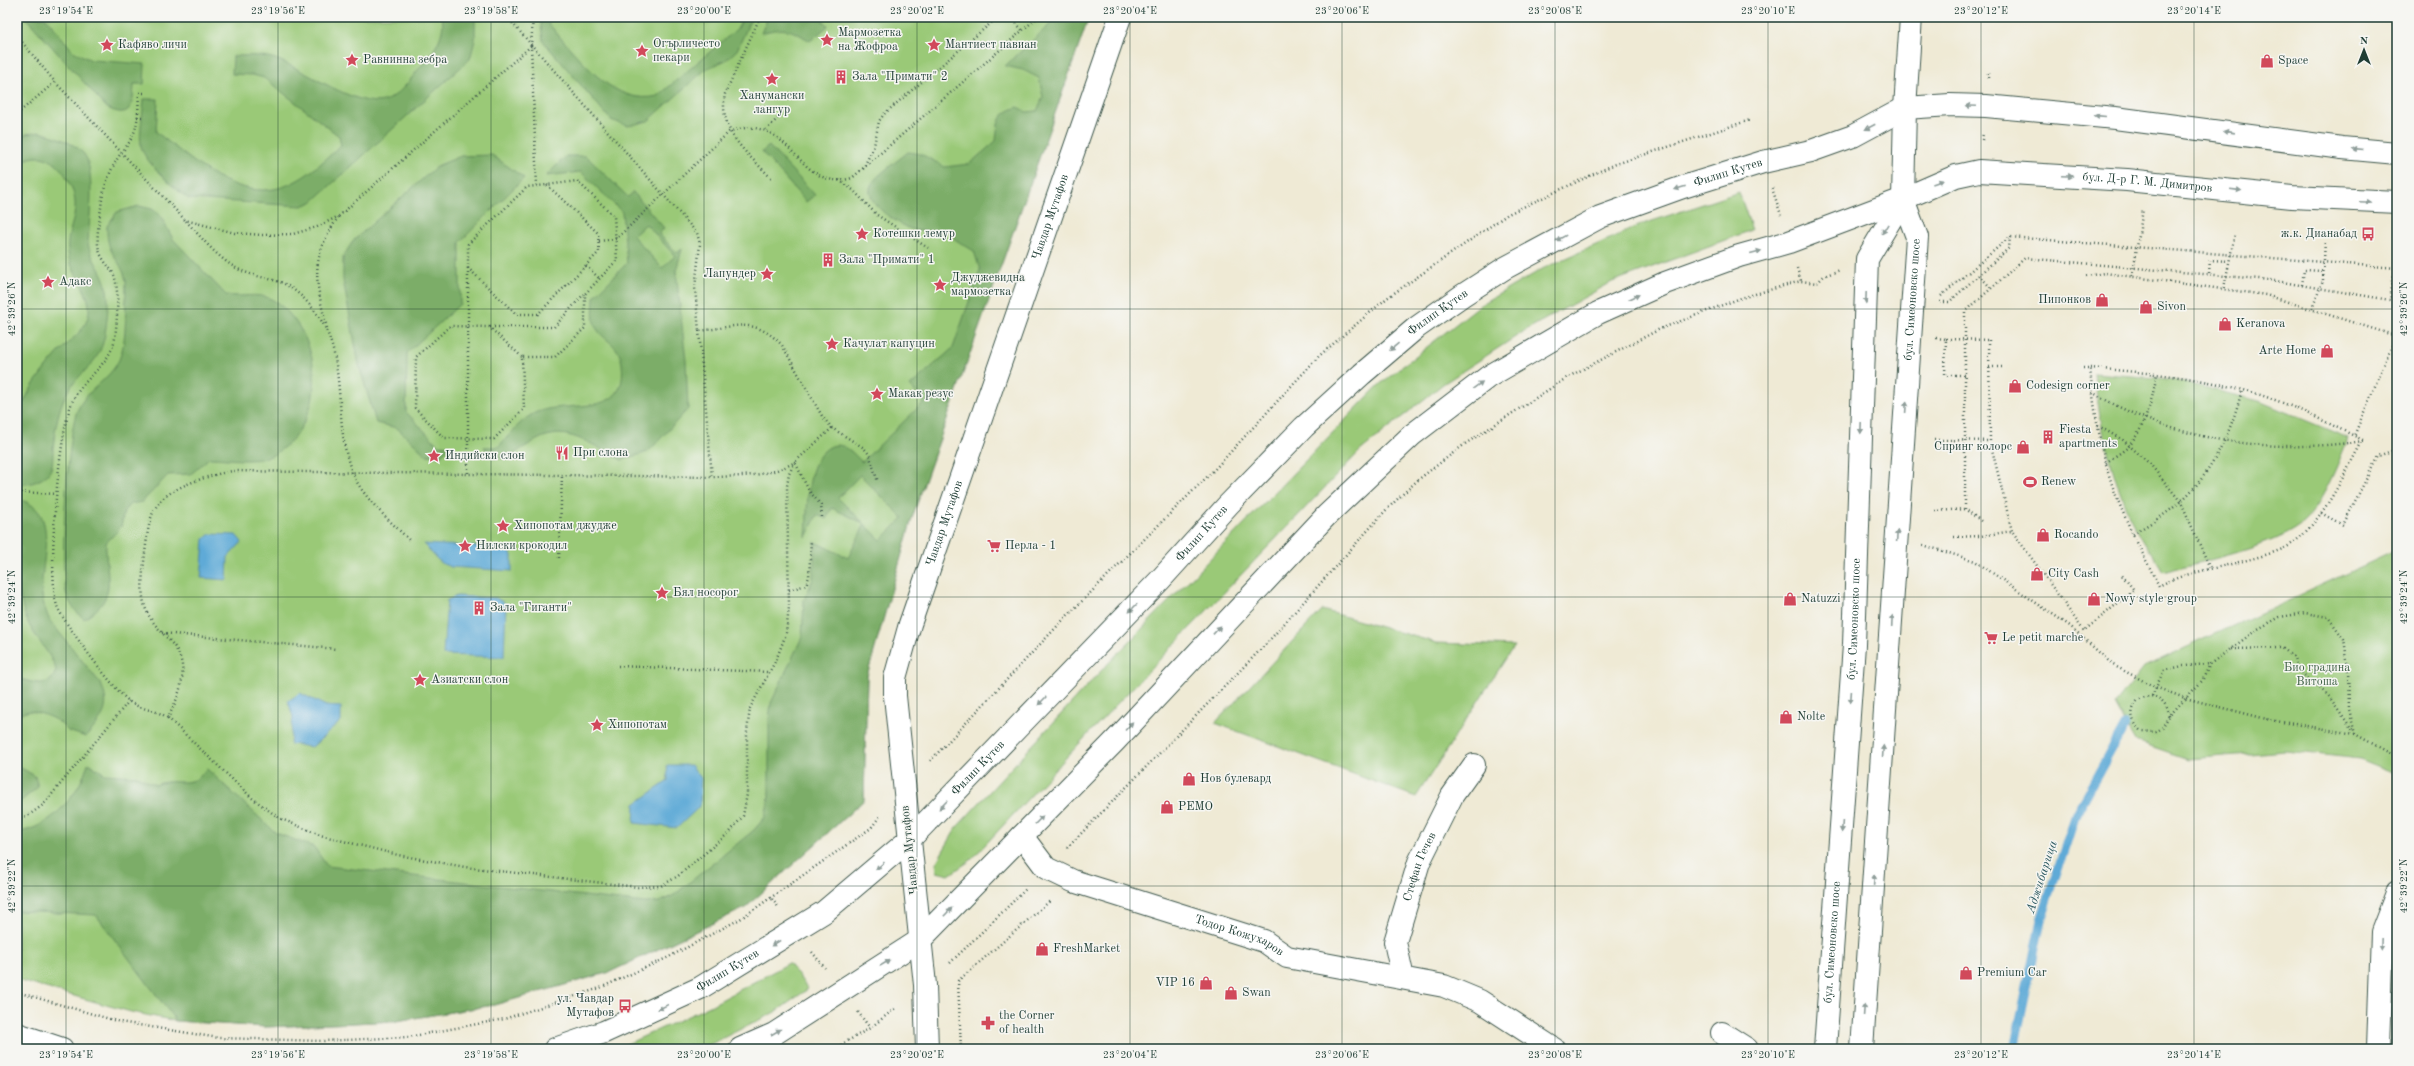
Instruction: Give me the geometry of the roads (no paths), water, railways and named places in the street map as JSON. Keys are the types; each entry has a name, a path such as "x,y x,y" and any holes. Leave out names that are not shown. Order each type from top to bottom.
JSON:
{"main road":[{"name":"Чавдар Мутафов","path":"927,1049 925,985 909,840 895,696 895,678 900,655 1120,17"},
{"name":"бул. Симеоновско шосе","path":"1862,1049 1917,237 1903,199 1905,108 1911,17"},
{"path":"1905,108 1950,105 1986,106 2115,118 2342,148 2397,153"},
{"name":"Филип Кутев","path":"555,1049 604,1032 653,1012 700,988 824,912 909,840 1304,427 1362,374 1416,328 1463,295 1505,268 1600,217 1683,187 1763,162 1811,151 1853,136 1905,108"},
{"name":"бул. Д-р Г. М. Димитров","path":"1903,199 1932,185 1956,176 1979,171 2127,180 2292,197 2397,202"},
{"name":"бул. Симеоновско шосе","path":"1825,1049 1854,645 1867,259 1903,199"},
{"path":"740,1049 774,1034 920,940 1115,741 1322,520 1372,471 1446,407 1488,377 1598,313 1665,283 1738,256 1790,242 1903,199"},
{"name":"Стефан Гечев","path":"1403,978 1395,942 1420,862 1452,796 1474,765"},
{"name":"Тодор Кожухаров","path":"1022,836 1046,868 1073,880 1264,941 1287,957 1444,986 1480,1001 1554,1049"},
{"path":"2378,1049 2382,932 2397,893"},
{"path":"1722,1033 1747,1049"},
{"path":"17,1034 62,1049"}],"water":[{"path":"210,534 236,535 242,542 228,557 227,580 201,578 204,539"},
{"path":"424,544 505,548 512,555 512,571 451,567 443,564"},
{"path":"457,596 496,598 506,604 504,657 443,655 447,600"},
{"path":"300,693 326,706 341,707 341,721 312,747 290,744 293,717 288,701"},
{"path":"667,765 691,765 701,778 700,806 677,828 634,823 635,804 668,781"}],"waterway":[{"name":"Аджибарица","path":"2014,1049 2041,920 2076,814 2125,725"}],"place":[{"name":"Мармозетка на Жофроа","path":"827,40"},
{"name":"Кафяво личи","path":"107,45"},
{"name":"Мантиест павиан","path":"934,45"},
{"name":"Огърличесто пекари","path":"642,51"},
{"name":"Равнинна зебра","path":"352,60"},
{"name":"Space","path":"2267,61"},
{"name":"Зала \"Примати\" 2","path":"841,77"},
{"name":"Ханумански лангур","path":"772,79"},
{"name":"Котешки лемур","path":"862,234"},
{"name":"ж.к. Дианабад","path":"2368,234"},
{"name":"Зала \"Примати\" 1","path":"828,260"},
{"name":"Лапундер","path":"767,274"},
{"name":"Адакс","path":"48,282"},
{"name":"Джуджевидна мармозетка","path":"940,285"},
{"name":"Пипонков","path":"2102,300"},
{"name":"Sivon","path":"2146,307"},
{"name":"Keranova","path":"2225,324"},
{"name":"Качулат капуцин","path":"832,344"},
{"name":"Arte Home","path":"2327,351"},
{"name":"Codesign corner","path":"2015,386"},
{"name":"Макак резус","path":"877,394"},
{"name":"Fiesta apartments","path":"2048,437"},
{"name":"Спринг колорс","path":"2023,447"},
{"name":"При слона","path":"562,453"},
{"name":"Индийски слон","path":"434,456"},
{"name":"Renew","path":"2030,482"},
{"name":"Хипопотам джудже","path":"503,526"},
{"name":"Rocando","path":"2043,535"},
{"name":"Нилски крокодил","path":"465,546"},
{"name":"Перла - 1","path":"994,546"},
{"name":"City Cash","path":"2037,574"},
{"name":"Бял носорог","path":"662,593"},
{"name":"Natuzzi","path":"1790,599"},
{"name":"Nowy style group","path":"2094,599"},
{"name":"Зала \"Гиганти\"","path":"479,608"},
{"name":"Le petit marche","path":"1991,638"},
{"name":"Азиатски слон","path":"420,680"},
{"name":"Nolte","path":"1786,717"},
{"name":"Хипопотам","path":"597,725"},
{"name":"Нов булевард","path":"1189,779"},
{"name":"РЕМО","path":"1167,807"},
{"name":"FreshMarket","path":"1042,949"},
{"name":"Premium Car","path":"1966,973"},
{"name":"VIP 16","path":"1206,983"},
{"name":"Swan","path":"1231,993"},
{"name":"ул. Чавдар Мутафов","path":"625,1006"},
{"name":"the Corner of health","path":"988,1023"}],"park label":[{"name":"Био градина Витоша","path":"2317,675"}]}
